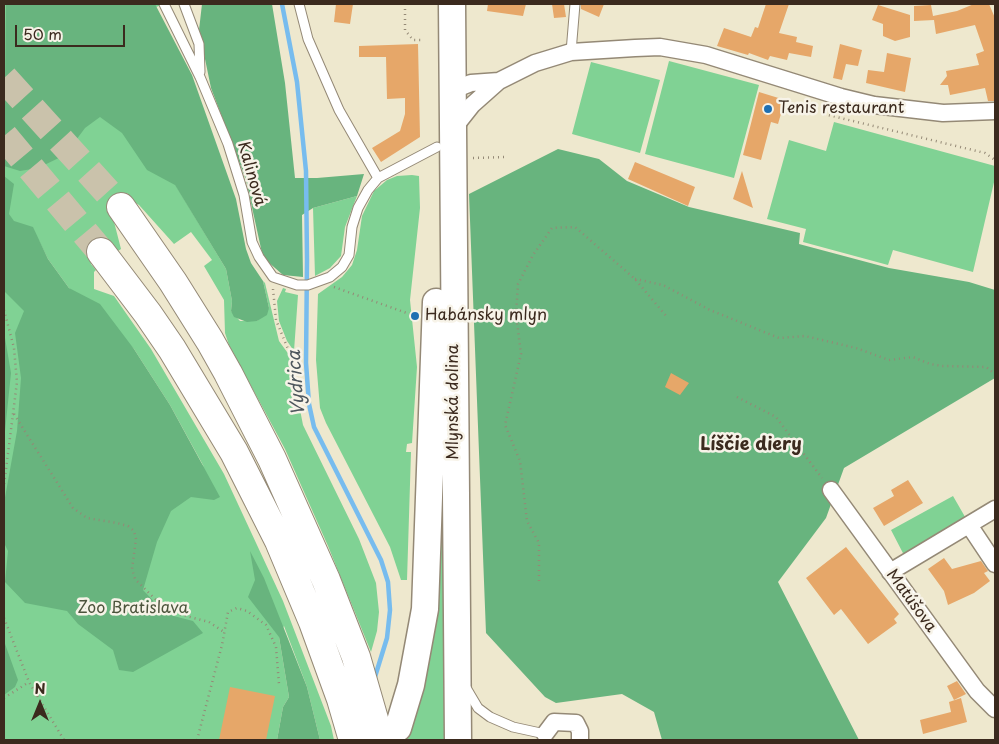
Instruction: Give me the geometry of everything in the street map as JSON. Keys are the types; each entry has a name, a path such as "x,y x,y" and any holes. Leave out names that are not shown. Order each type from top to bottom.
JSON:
{"highway":[{"path":"121,207 173,282 228,373 294,508 326,580 389,734"},
{"path":"101,252 172,349 234,452 279,542 313,622 341,699 353,740"}],"main road":[{"name":"Mlynská dolina","path":"436,4 445,138 455,512 458,740"},
{"name":"Mlynská dolina","path":"443,97 452,4"},
{"name":"Mlynská dolina","path":"389,734 411,685 420,642 425,600 445,138"}],"street":[{"path":"445,138 472,105 499,80 535,63 571,52 660,47 685,50 750,68 841,98 874,105 943,114 995,111"},
{"path":"443,97 471,83 499,80"},
{"name":"Matúšova","path":"831,490 978,691 995,709"},
{"path":"890,572 995,509"},
{"path":"969,525 995,564"},
{"path":"545,737 554,722 576,723 580,731 580,740"}],"lane":[{"name":"Kalinová","path":"164,4 200,77 228,144 244,195 252,242 259,258 273,277"},
{"path":"184,4 199,44 200,77"},
{"path":"299,4 308,39 339,110 378,178"},
{"path":"571,52 575,4"},
{"path":"273,277 297,285 316,283 330,277 342,267 348,255 352,227 358,208 378,178 445,138"},
{"path":"458,664 465,686 478,708 490,717 545,737"}],"path":[{"path":"405,4 405,30 413,40 424,40"},
{"path":"824,114 985,153 995,160"},
{"path":"471,158 506,157"},
{"path":"538,581 538,544 527,521 520,461 505,424 521,354 516,314 518,284 533,255 552,228 574,228 635,279 667,317"},
{"path":"273,277 276,320 288,349 294,354"},
{"path":"330,277 332,286 415,316"},
{"path":"635,279 662,285 710,310 752,329 779,338 804,336 856,348 889,360 912,357 930,364 943,366 986,367 995,374"},
{"path":"4,310 16,365 14,414 4,485"},
{"path":"737,396 776,417 831,490"},
{"path":"14,414 73,508 87,518 123,524 134,531 136,539 132,570 135,579 163,607 175,614 209,622 224,632"},
{"path":"197,740 228,612 237,608 247,610 266,625 276,647 278,684"},
{"path":"4,618 14,649 29,682 64,740"},
{"path":"4,698 29,682"}],"green space":[{"name":"Zoo Bratislava","path":"4,4 165,4 141,12 158,175 175,184 226,269 232,301 231,311 240,321 257,321 269,308 263,281 265,283 279,341 295,363 295,384 303,425 359,539 376,583 379,612 377,631 371,652 328,546 285,449 229,345 225,333 224,300 204,266 212,260 191,232 174,244 139,205 129,199 112,214 121,249 118,251 114,248 90,257 91,264 96,270 94,272 94,289 114,296 151,349 224,474 283,601 331,726 334,740 320,740 307,687 284,626 279,637 289,697 283,707 277,740 4,740","holes":["39,241 48,259 69,288 134,349 170,405 204,467 34,245"]},
{"path":"6,4 155,4 192,75 236,199 246,249 251,263 263,281 269,308 267,315 257,321 247,322 234,317 231,311 232,301 226,269 175,185 147,170 122,133 100,117 85,128 65,155 38,168 20,171 4,166"},
{"path":"202,4 272,4 285,83 295,178 364,174 357,196 313,208 302,215 303,277 283,275 267,261 262,253 246,180 211,88 199,30"},
{"path":"669,61 759,85 734,178 645,154"},
{"path":"591,62 660,80 640,153 572,134"},
{"path":"834,122 995,166 995,178 973,272 893,250 888,265 803,242 806,229 767,219 789,140 826,151"},
{"path":"558,149 599,159 627,181 689,207 800,233 799,244 889,268 969,282 995,290 995,378 844,468 826,518 778,582 859,740 662,740 654,712 622,694 556,703 545,697 486,633 469,194"},
{"path":"4,176 14,184 9,214 14,221 33,227 48,259 69,288 100,304 134,349 170,405 220,497 214,500 191,497 171,511 157,542 143,590 166,614 193,621 203,633 133,672 119,670 113,650 78,624 67,611 25,603 5,582 8,551 4,543 4,503 17,431 21,378 15,333 24,311 4,291"},
{"path":"397,176 419,176 420,208 410,300 417,367 412,443 407,444 406,452 411,452 407,580 401,580 390,547 320,408 316,360 318,294 342,277 352,265 357,250 362,216 374,191 387,180"},
{"path":"357,196 345,227 341,256 330,268 315,276 313,208"},
{"path":"283,288 286,289 285,292 298,295 294,351 287,341 279,321 277,301"},
{"path":"4,332 11,373 4,441"},
{"path":"444,361 447,740 404,740 415,709"},
{"path":"953,496 968,522 905,557 891,530"},
{"path":"250,551 264,578 307,687 320,740 277,740 283,707 289,697 279,637 248,597 255,580"},
{"path":"4,641 18,680 15,687 4,695"}],"building":[{"path":"336,4 353,4 350,24 334,22"},
{"path":"488,4 526,4 523,16 487,11"},
{"path":"552,4 564,4 566,17 554,18"},
{"path":"581,4 604,4 599,17 581,9"},
{"path":"766,4 789,4 779,33 797,37 796,42 813,46 811,57 789,53 787,60 770,56 768,60 749,53 748,55 717,46 724,28 751,37 755,27 758,28"},
{"path":"974,4 989,4 995,18 995,101 988,101 985,88 950,95 948,85 940,85 947,76 946,71 979,65 976,54 984,51 975,25 936,34 934,20 914,21 914,6 931,5 933,16 957,11"},
{"path":"878,5 910,15 910,37 895,41 883,36 883,24 872,20"},
{"path":"418,44 420,137 381,162 372,148 400,131 405,114 405,98 387,99 386,57 359,57 359,46"},
{"path":"840,44 862,50 858,66 846,64 842,80 833,78"},
{"path":"887,53 911,58 905,92 866,83 868,70 884,72"},
{"path":"759,92 785,100 778,124 771,122 761,160 743,155"},
{"path":"635,162 695,187 688,206 628,179"},
{"path":"742,171 753,208 733,199"},
{"path":"671,373 689,383 680,395 665,387"},
{"path":"908,480 923,503 884,526 873,508 894,496 891,490"},
{"path":"846,547 899,614 894,619 897,623 868,644 841,609 834,615 806,578"},
{"path":"944,558 952,569 981,561 988,571 984,573 990,581 974,593 948,605 944,591 928,569"},
{"path":"957,681 966,694 954,700 947,686"},
{"path":"230,687 275,696 266,740 219,740"},
{"path":"961,698 967,722 923,734 920,720 951,712 949,702"}],"waterway":[{"name":"Vydrica","path":"282,4 297,82 306,171 306,363 309,404 314,427 381,560 388,582 390,610 387,638 374,680"}],"tunnel":[{"path":"4,78 121,207"},
{"path":"4,136 101,252"}],"place":[{"name":"Tenis restaurant","path":"768,109"},
{"name":"Habánsky mlyn","path":"415,316"}],"district":[{"name":"Líščie diery","path":"751,445"}]}
